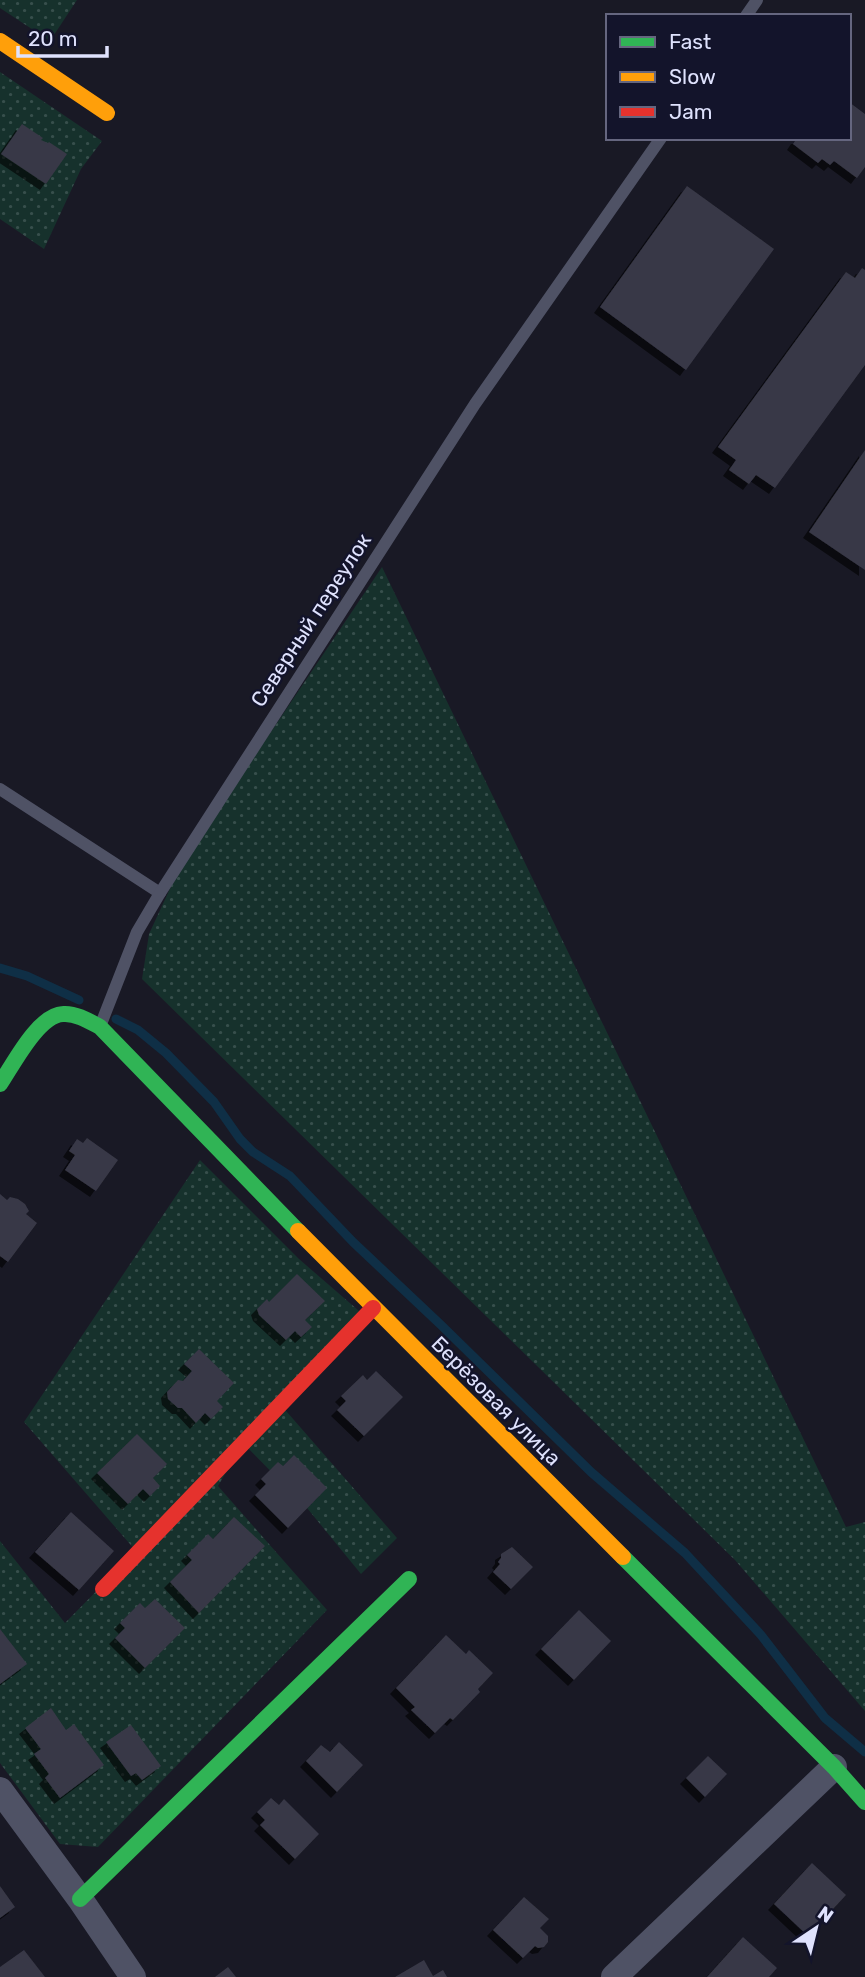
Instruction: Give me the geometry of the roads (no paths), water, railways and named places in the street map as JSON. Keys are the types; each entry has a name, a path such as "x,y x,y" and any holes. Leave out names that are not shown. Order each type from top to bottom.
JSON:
{"street":[{"path":"0,41 107,113"},
{"path":"0,1084 41,1025 57,1015 79,1016 100,1027"},
{"name":"Берёзовая улица","path":"100,1027 373,1308 834,1767 865,1802"},
{"path":"103,1589 373,1308"},
{"path":"80,1899 409,1578"},
{"path":"614,1977 834,1767"},
{"path":"0,1790 80,1899 132,1977"}],"lane":[{"name":"Северный переулок","path":"100,1027 136,932 160,893 475,404 660,140"},
{"path":"0,789 160,893"}],"waterway":[{"path":"0,968 27,976 79,1000"},
{"path":"116,1019 138,1030 166,1053 214,1102 240,1139 253,1152 290,1176 353,1242 591,1472 685,1553 761,1635 825,1718 865,1752"}]}
